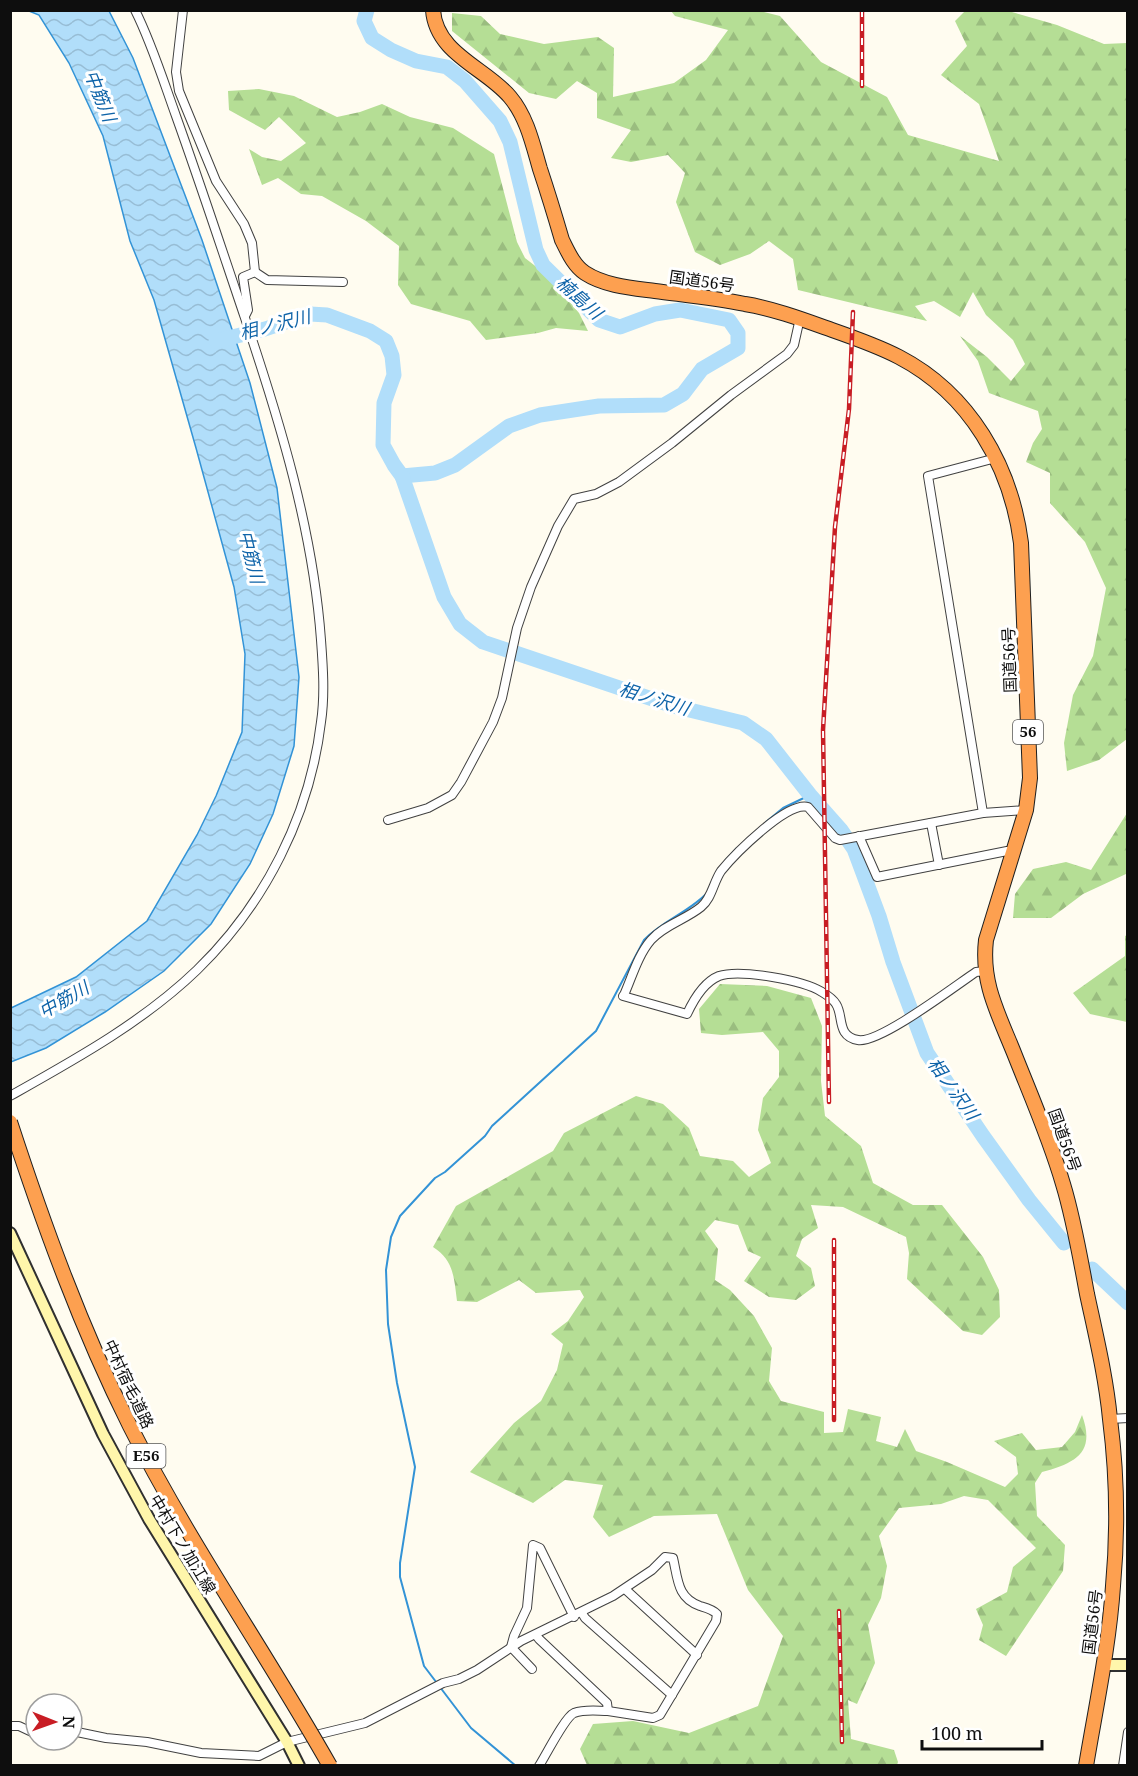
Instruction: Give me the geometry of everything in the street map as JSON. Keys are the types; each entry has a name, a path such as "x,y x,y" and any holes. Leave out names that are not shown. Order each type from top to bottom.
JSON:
{"highway":[{"name":"国道56号","path":"433,10 434,20 441,36 454,53 494,80 512,98 523,117 562,240 572,259 583,272 624,287 747,304 800,318 871,344 925,373 962,406 982,432 996,458 1018,518 1021,543 1030,778 1026,810 986,940 985,971 989,990 1063,1182 1103,1371 1115,1471 1116,1528 1113,1587 1086,1766"},
{"name":"中村宿毛道路","path":"10,1122 74,1302 101,1367 130,1427 161,1485 330,1766"}],"main road":[{"name":"中村下ノ加江線","path":"10,1233 103,1434 149,1519 287,1742 299,1766"},
{"path":"1103,1665 1128,1665"}],"street":[{"path":"10,1096 111,1037 156,1005 198,969 233,929 269,876 296,824 311,780 322,720 323,675 319,606 306,533 288,457 213,217 135,10"},
{"path":"183,10 176,72 180,91 216,181 244,224 252,243 255,272"},
{"path":"244,316 248,310 243,277 255,272"},
{"path":"255,272 267,280 343,282"},
{"path":"388,820 428,808 452,795 461,782 493,722 502,698 515,637 531,587 558,526 574,499 596,494 619,482 787,354 794,345 800,318"},
{"path":"983,813 928,476 996,458"},
{"path":"985,971 976,972 887,1032 869,1039 858,1040 846,1034 841,1026 838,1005 819,990 765,976 738,974 719,976 709,983 692,1002 687,1014 624,995 651,940 670,924 702,906 712,893 720,873 743,848 790,808 803,805 808,807 835,838 840,840 983,813 1026,810"},
{"path":"931,823 939,865"},
{"path":"856,837 877,877 1007,851 1012,854"},
{"path":"1110,1419 1128,1418"},
{"path":"511,1647 527,1608 533,1545 540,1548 578,1615 585,1618 672,1695"},
{"path":"84,1733 147,1742 201,1753 259,1756 287,1742 365,1723 443,1683 459,1679 511,1647 626,1589 652,1570 665,1557 673,1558 684,1596 689,1602 714,1610 717,1614 716,1621 660,1715 653,1718 589,1710 575,1713 567,1718 539,1766"},
{"path":"626,1589 697,1654"},
{"path":"536,1635 608,1702 608,1711"},
{"path":"511,1647 532,1669"},
{"path":"1123,1766 1128,1732"}],"green space":[{"path":"1005,10 1057,25 1104,44 1127,43 1127,739 1099,760 1067,771 1064,743 1073,695 1093,656 1106,588 1085,542 1050,503 1050,473 1026,462 1033,443 1042,429 1038,411 989,393 978,361 960,336 987,357 1011,381 1025,364 1013,340 986,315 973,292 960,317 934,301 915,306 927,321 798,290 793,259 769,241 750,254 720,265 695,252 676,202 685,173 668,155 631,162 611,158 631,130 597,118 597,93 577,81 556,99 529,93 452,31 452,13 481,16 500,34 544,44 598,37 614,48 613,97 674,83 706,60 728,30 675,16 671,11 760,11 780,16 821,62 887,97 908,135 999,161 979,104 941,75 967,46 955,21 965,11"},
{"path":"259,89 294,96 337,117 382,104 410,117 453,128 494,154 517,242 525,258 548,276 579,313 588,331 556,328 538,333 486,340 470,321 411,304 398,285 399,246 366,221 322,196 301,194 278,178 262,185 249,149 262,157 281,161 306,143 279,117 265,130 229,110 228,91"},
{"path":"1127,813 1127,879 1126,874 1083,894 1051,918 1013,918 1015,894 1033,869 1066,862 1091,870"},
{"path":"1127,935 1127,1022 1090,1014 1073,993 1125,956 1125,936"},
{"path":"720,984 767,986 811,998 822,1026 821,1081 825,1116 861,1146 873,1183 913,1205 942,1205 983,1257 999,1290 1000,1317 982,1335 963,1331 907,1279 909,1253 906,1237 843,1207 811,1205 818,1228 802,1239 796,1256 811,1268 815,1286 796,1300 769,1297 744,1281 761,1257 748,1251 738,1225 715,1220 705,1231 718,1249 715,1280 730,1290 754,1316 772,1348 769,1381 781,1401 824,1412 824,1433 843,1432 848,1409 881,1417 876,1441 897,1447 905,1429 916,1451 1005,1487 1018,1474 1016,1457 994,1441 1022,1433 1036,1450 1062,1447 1075,1432 1082,1415 1086,1428 1086,1439 1080,1454 1064,1465 1042,1472 1035,1483 1037,1516 1065,1545 1063,1571 1006,1656 979,1640 983,1625 976,1609 1007,1592 1013,1567 1036,1548 988,1500 964,1496 941,1504 899,1508 879,1536 887,1566 881,1598 868,1625 875,1663 857,1704 848,1700 851,1739 894,1750 897,1765 587,1765 580,1749 593,1724 633,1721 689,1733 758,1706 783,1636 748,1590 717,1514 654,1516 609,1537 593,1517 603,1485 565,1480 533,1503 470,1472 514,1423 541,1401 557,1370 563,1344 551,1334 568,1321 584,1297 580,1290 536,1293 519,1280 477,1302 457,1301 452,1270 445,1258 433,1247 456,1206 553,1151 564,1133 636,1096 663,1104 689,1128 700,1156 733,1161 749,1177 771,1163 758,1130 763,1098 779,1077 779,1051 763,1032 722,1035 701,1033 699,1009"}],"water":[{"name":"中筋川","path":"29,11 109,11 133,58 202,240 250,383 277,488 299,677 294,746 273,814 250,864 211,924 164,971 105,1012 46,1048 11,1062 11,1008 76,977 147,921 197,835 242,732 245,654 234,587 196,448 154,300 130,241 103,136 69,63 39,15"}],"waterway":[{"name":"楠島川","path":"367,10 364,21 372,38 391,50 416,61 447,67 465,81 500,121 510,142 536,250 543,265 599,320 620,327 655,314 680,310 729,320 738,333 738,348 702,369 683,394 664,405 599,406 540,415 509,426 455,465 435,473 402,476"},
{"name":"相ノ沢川","path":"216,341 265,329 310,314 327,315 370,331 386,341 392,356 394,375 384,403 383,445 402,476 444,597 460,624 483,642 673,706 743,723 766,739 854,849 927,1053 1029,1200 1064,1243"},
{"path":"766,822 783,808 810,795"},
{"path":"725,861 737,848"},
{"path":"516,1766 471,1728 424,1666 400,1577 400,1563 415,1467 397,1383 388,1324 386,1270 391,1237 400,1216 435,1178 445,1172 485,1136 492,1126 596,1031 644,940 708,892"},
{"name":"相ノ沢川","path":"1092,1269 1128,1303"}],"railway":[{"path":"862,10 862,86"},
{"path":"829,1102 823,730 835,527 849,409 853,312"},
{"path":"834,1240 834,1420"},
{"path":"839,1611 842,1742"}]}
